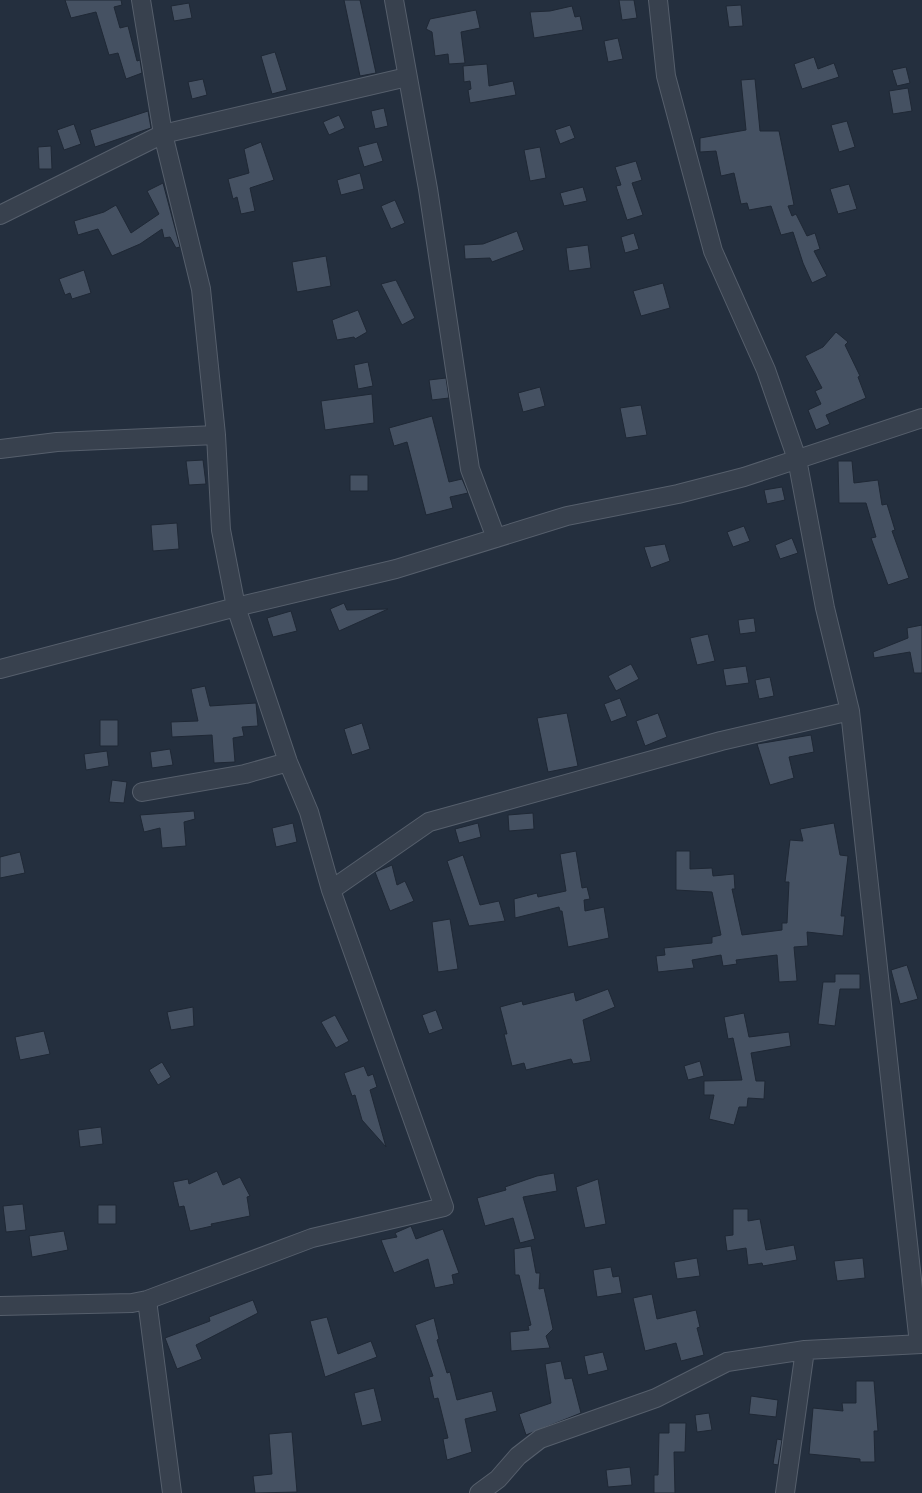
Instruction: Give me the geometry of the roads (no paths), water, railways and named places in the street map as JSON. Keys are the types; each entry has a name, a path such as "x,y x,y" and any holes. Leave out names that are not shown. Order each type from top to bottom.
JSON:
{"street":[{"path":"0,1306 132,1303 147,1300 312,1238 444,1207 331,890 309,812 288,762 236,607 221,530 216,435 201,290 162,134 141,0"},
{"path":"394,0 428,188 470,469 496,538"},
{"path":"479,1493 498,1479 518,1456 540,1439 656,1398 727,1362 806,1350 920,1344 850,711 826,608 798,459 766,370 713,251 666,76 658,0"},
{"path":"0,214 162,134 407,77"},
{"path":"0,669 236,607 396,569 567,516 678,494 744,478 922,418"},
{"path":"0,449 67,441 216,435"},
{"path":"331,890 429,822 721,741 850,711"},
{"path":"142,792 245,774 288,762"},
{"path":"147,1300 172,1493"},
{"path":"785,1493 806,1350"}]}
